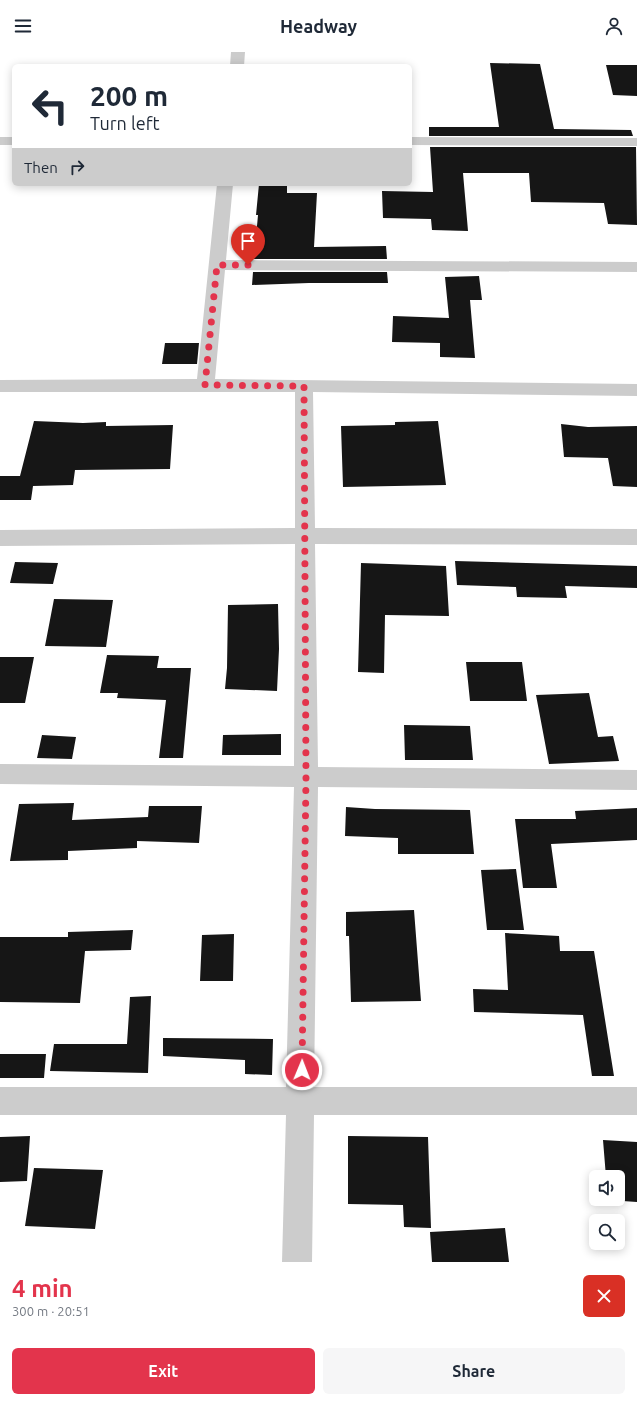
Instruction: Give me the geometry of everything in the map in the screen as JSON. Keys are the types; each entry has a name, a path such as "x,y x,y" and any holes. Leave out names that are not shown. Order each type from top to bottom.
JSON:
{"street":[{"path":"237,64 238,52"},
{"path":"0,141 12,141"},
{"path":"412,141 637,142"},
{"path":"205,385 225,186"},
{"path":"217,265 637,267"},
{"path":"0,386 205,385 637,390"},
{"path":"297,1262 306,777 304,386"},
{"path":"0,538 305,536 637,537"},
{"path":"0,774 637,780"},
{"path":"0,1101 637,1101"}],"building":[{"path":"490,63 540,64 554,129 631,130 633,136 429,136 429,127 499,127"},
{"path":"606,65 637,65 637,96 613,95"},
{"path":"430,147 636,147 637,225 608,224 604,203 531,202 529,173 463,173 468,231 432,230 431,219 383,218 382,191 433,192"},
{"path":"259,186 287,186 287,193 317,193 314,247 386,246 387,259 254,259 258,215 256,215"},
{"path":"253,272 387,272 388,283 252,285"},
{"path":"479,276 482,300 470,300 475,358 440,357 440,343 392,342 393,316 449,318 445,277"},
{"path":"165,343 199,343 197,364 162,364"},
{"path":"34,421 83,423 106,422 106,426 173,425 170,469 75,470 73,485 33,486 31,500 0,500 0,476 20,476"},
{"path":"438,421 446,485 343,487 341,426 395,425 395,422"},
{"path":"561,424 588,427 637,426 637,487 613,486 608,458 564,457"},
{"path":"455,561 637,566 637,588 565,586 567,598 517,597 516,587 457,585"},
{"path":"15,562 58,563 53,584 10,583"},
{"path":"361,563 446,566 449,616 385,615 384,673 358,672"},
{"path":"54,599 113,600 106,647 45,646"},
{"path":"278,604 279,649 277,691 225,689 227,668 228,605"},
{"path":"107,655 159,656 157,668 191,668 183,758 159,758 166,700 117,698 118,693 100,693"},
{"path":"0,657 34,657 25,703 0,703"},
{"path":"466,662 522,662 527,701 470,701"},
{"path":"589,693 598,737 613,736 619,761 549,764 536,695"},
{"path":"404,725 470,726 473,760 405,760"},
{"path":"281,734 281,755 222,755 223,735"},
{"path":"42,735 76,737 72,759 37,758"},
{"path":"74,803 72,820 148,817 149,806 202,806 199,843 137,841 137,848 68,851 68,860 10,861 19,804"},
{"path":"346,807 375,809 470,810 474,854 398,854 398,838 345,836"},
{"path":"637,808 637,840 551,844 557,888 523,888 515,819 576,819 575,811"},
{"path":"516,869 524,930 487,930 481,870"},
{"path":"414,910 421,1001 351,1002 349,936 346,936 346,912"},
{"path":"133,930 131,950 85,951 80,1003 0,1002 0,937 68,937 68,932"},
{"path":"505,933 559,936 560,951 594,951 614,1076 592,1076 583,1015 474,1012 473,989 508,990"},
{"path":"234,934 233,981 200,981 202,935"},
{"path":"151,996 148,1073 50,1071 54,1044 127,1044 130,997"},
{"path":"163,1038 273,1039 272,1075 245,1074 245,1060 163,1056"},
{"path":"0,1054 46,1054 44,1078 0,1078"},
{"path":"30,1136 27,1181 0,1182 0,1137"},
{"path":"348,1136 428,1137 431,1228 404,1227 403,1205 348,1204"},
{"path":"603,1140 637,1142 637,1202 625,1201 625,1170 605,1170"},
{"path":"34,1168 103,1170 95,1229 25,1226"},
{"path":"505,1228 509,1262 432,1262 430,1232"}],"route":[{"path":"248,265 217,265 205,385 304,386 306,777 302,1070"}]}
